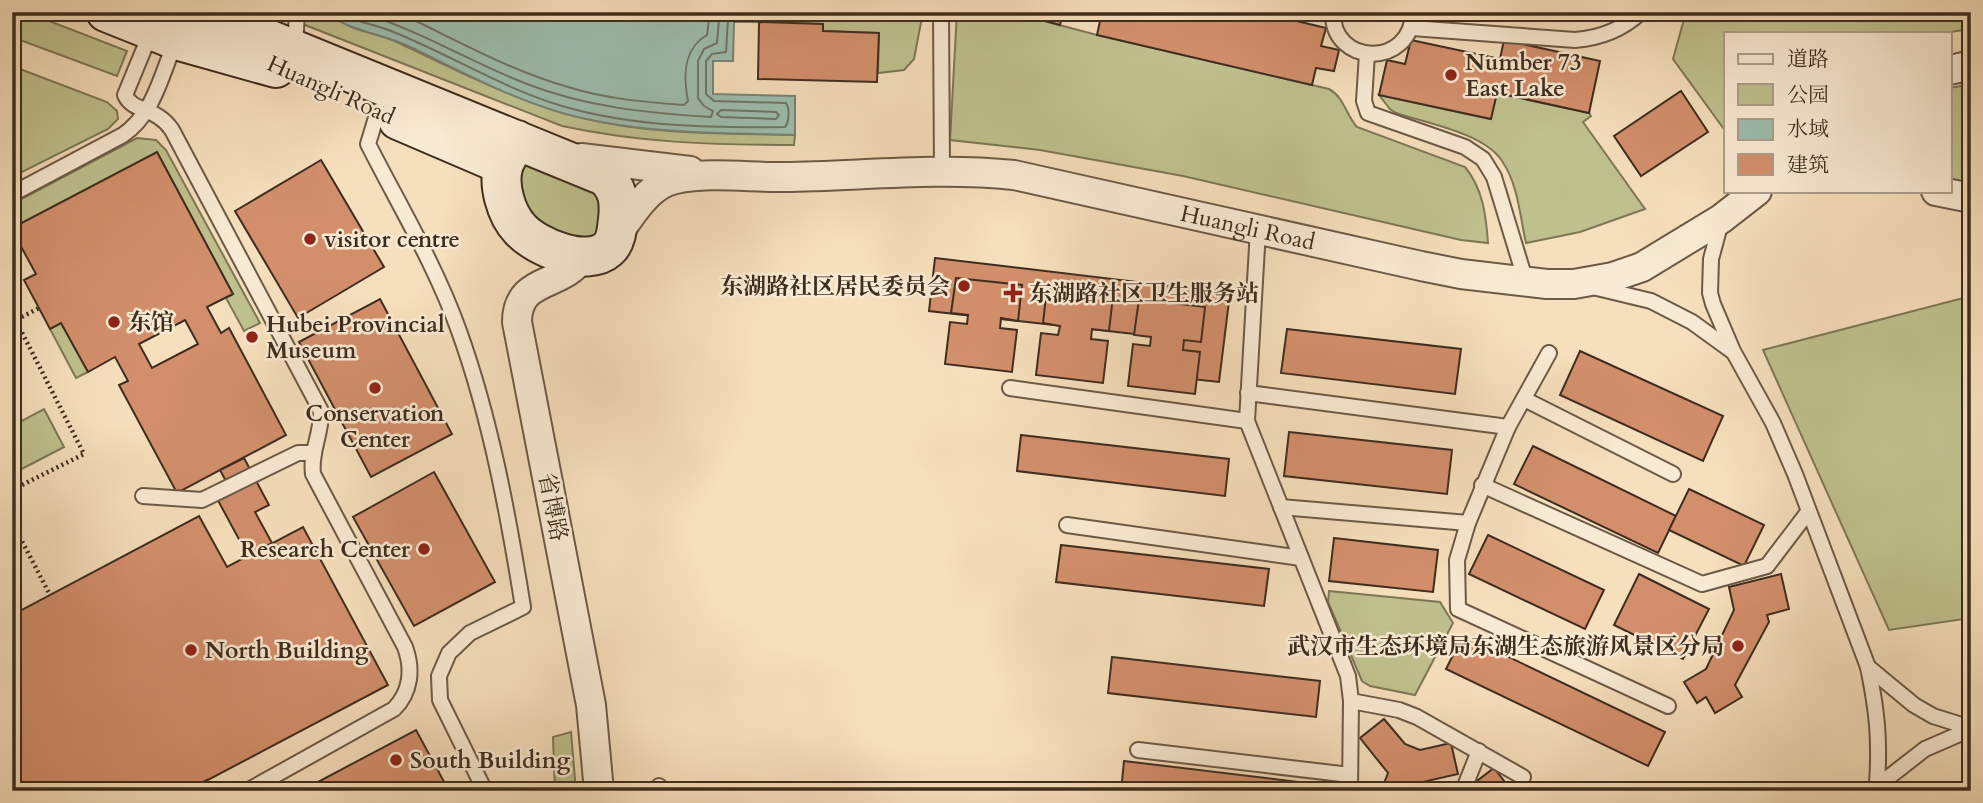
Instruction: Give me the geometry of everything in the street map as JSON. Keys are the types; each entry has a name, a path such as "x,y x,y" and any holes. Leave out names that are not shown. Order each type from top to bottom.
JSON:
{"street":[{"path":"106,12 163,28 286,43"},
{"name":"Huangli Road","path":"202,12 286,43 510,153"},
{"path":"232,12 286,43"},
{"name":"Huangli Road","path":"286,43 378,111 510,153 554,155 720,176"},
{"path":"1952,69 1971,65"},
{"path":"510,153 502,181 505,203 519,229 538,243 556,251 582,257"},
{"name":"Huangli Road","path":"554,155 604,176 611,181 618,199 612,244 603,253 582,257"},
{"name":"Huangli Road","path":"615,236 646,197 664,183 682,178 942,171 1014,175 1434,268 1526,282 1574,284 1613,277 1642,267 1721,219 1759,192"},
{"path":"1941,192 1971,198"},
{"name":"省博路","path":"582,257 573,268 527,293 519,302 517,322 591,705 599,791"}],"lane":[{"path":"941,12 942,171"},
{"path":"1333,12 1336,30 1343,41 1354,50 1367,54 1381,54 1394,49 1405,40 1412,28 1413,12"},
{"path":"1412,28 1585,40 1608,35 1632,21 1641,12"},
{"path":"163,28 125,95 131,104 161,116 172,130 321,411 320,433 312,467 316,482 405,648 410,669 408,686 400,702 384,716 247,791"},
{"path":"12,194 123,135 137,124 148,110 163,28"},
{"path":"1367,54 1364,100 1368,113 1465,147 1483,159 1494,177 1526,282"},
{"path":"378,111 368,144 439,284 459,332 484,415 513,547 523,607 470,633 449,653 439,676 440,700 485,791"},
{"path":"1721,219 1711,259 1710,293 1733,351 1773,423 1868,667 1880,744 1874,788"},
{"path":"1258,229 1247,421 1348,676 1352,701 1350,791"},
{"path":"1574,284 1651,301 1692,322 1733,351"},
{"path":"1549,353 1508,427 1468,523 1457,560 1458,609 1668,706"},
{"path":"1010,388 1247,421"},
{"path":"1248,393 1508,427"},
{"path":"1524,399 1673,474"},
{"path":"143,496 202,500 298,453 314,453"},
{"path":"1482,485 1702,584 1767,566 1808,512"},
{"path":"1281,507 1468,523"},
{"path":"1067,525 1301,558"},
{"path":"1868,667 1914,705 1933,716 1971,728"},
{"path":"1352,701 1399,710 1417,717 1523,777"},
{"path":"1874,788 1925,749 1971,728"},
{"path":"1138,750 1350,775"},
{"path":"1463,791 1479,751"}],"path":[{"path":"14,321 39,308"},
{"path":"12,313 85,453 12,490"},
{"path":"12,522 50,595"}],"green space":[{"path":"12,12 26,12 127,51 117,76 12,37"},
{"path":"272,12 335,12 335,16 341,21 356,29 389,39 511,95 583,118 635,128 795,135 794,145 677,142 562,126"},
{"path":"768,12 923,12 914,59 904,70 878,73 879,33 823,31 823,24 751,22"},
{"path":"957,12 1010,12 1329,89 1338,97 1357,127 1465,167 1480,193 1488,243 1461,240 1183,176 1040,150 950,140"},
{"path":"1686,12 1971,12 1971,29 1951,32 1724,32 1724,129 1673,59"},
{"path":"12,66 107,102 117,111 118,119 108,129 12,177"},
{"path":"1971,84 1971,185 1952,181 1952,88"},
{"path":"1497,93 1589,113 1591,116 1583,122 1645,209 1580,232 1526,243 1512,180 1494,151 1454,130 1396,113 1379,95 1490,119"},
{"path":"137,138 156,140 166,150 260,323 244,331 226,298 233,294 157,152 12,228 12,204"},
{"path":"527,161 603,188 598,232 592,238 566,241 519,205 520,164"},
{"path":"1971,296 1971,618 1889,630 1763,350"},
{"path":"61,323 88,372 76,378 50,329"},
{"path":"44,409 64,447 12,474 12,426"},
{"path":"1329,591 1440,602 1453,623 1415,695 1370,686 1362,681 1328,602"},
{"path":"571,732 576,791 555,791 553,737"}],"water":[{"path":"335,12 768,12 751,22 734,22 733,61 713,61 713,94 795,96 795,135 648,129 562,113 502,91 406,45 341,22 336,19"}],"building":[{"path":"1010,12 1063,12 1060,25"},
{"path":"1102,12 1259,12 1326,28 1321,46 1339,50 1334,71 1316,68 1312,85 1097,35"},
{"path":"759,22 823,24 823,31 879,33 877,82 758,79"},
{"path":"1411,40 1500,59 1504,40 1600,61 1589,113 1497,93 1491,119 1379,95 1387,60 1405,64"},
{"path":"1681,91 1708,132 1641,176 1614,136"},
{"name":"东馆","path":"157,152 233,294 207,307 221,333 229,328 286,435 177,493 119,385 128,381 115,357 88,372 61,323 50,329 24,280 36,274 12,228","holes":["185,320 198,344 152,368 139,344"]},
{"name":"visitor centre","path":"321,160 384,267 298,318 235,211"},
{"path":"935,258 1230,293 1219,382 1174,377 1179,339 929,311"},
{"path":"956,278 1022,285 1018,321 1001,318 1000,328 1017,330 1012,372 945,364 950,322 967,324 968,315 951,313"},
{"path":"1047,288 1113,296 1109,331 1092,329 1091,339 1108,341 1103,383 1036,375 1041,333 1058,335 1060,326 1043,323"},
{"name":"Conservation Center","path":"380,299 452,434 371,477 299,342"},
{"path":"1139,299 1205,307 1201,342 1184,340 1183,350 1200,352 1195,394 1128,386 1133,344 1150,346 1151,337 1134,335"},
{"path":"1287,329 1461,349 1455,394 1281,373"},
{"path":"1580,351 1723,416 1703,461 1560,395"},
{"path":"1289,432 1452,450 1447,494 1284,476"},
{"path":"1021,435 1229,459 1225,496 1017,471"},
{"path":"1533,446 1676,516 1658,553 1514,484"},
{"path":"244,458 269,505 255,512 272,543 248,556 214,493 228,485 220,470"},
{"name":"Research Center","path":"434,472 495,582 414,626 353,517"},
{"path":"1689,489 1764,525 1744,566 1669,530"},
{"name":"North Building","path":"199,516 227,567 303,527 388,685 187,791 12,791 12,615"},
{"path":"1488,535 1604,590 1585,629 1469,574"},
{"path":"1334,538 1438,550 1433,592 1329,581"},
{"path":"1061,545 1269,569 1264,606 1056,582"},
{"path":"1639,574 1709,609 1683,659 1614,625"},
{"path":"1781,574 1789,609 1767,615 1769,622 1735,685 1742,697 1715,713 1706,697 1697,703 1684,682 1706,669 1734,610 1729,587"},
{"path":"1463,635 1665,732 1648,766 1446,669"},
{"path":"1112,657 1320,681 1316,717 1108,693"},
{"path":"1384,719 1405,744 1420,750 1451,743 1458,774 1418,783 1415,791 1381,791 1388,773 1360,738"},
{"name":"South Building","path":"416,730 449,791 301,791"},
{"path":"1124,761 1332,786 1331,791 1121,791"},
{"path":"1494,768 1512,791 1472,791 1469,787"},
{"path":"207,780 212,791 187,791"}],"place":[{"name":"Number 73 East Lake","path":"1451,75"},
{"name":"visitor centre","path":"310,239"},
{"name":"东湖路社区居民委员会","path":"964,286"},
{"name":"东湖路社区卫生服务站","path":"1013,293"},
{"name":"东馆","path":"114,322"},
{"name":"Hubei Provincial Museum","path":"252,337"},
{"name":"Conservation Center","path":"375,388"},
{"name":"Research Center","path":"424,549"},
{"name":"武汉市生态环境局东湖生态旅游风景区分局","path":"1738,646"},
{"name":"North Building","path":"191,650"},
{"name":"South Building","path":"396,760"}]}
